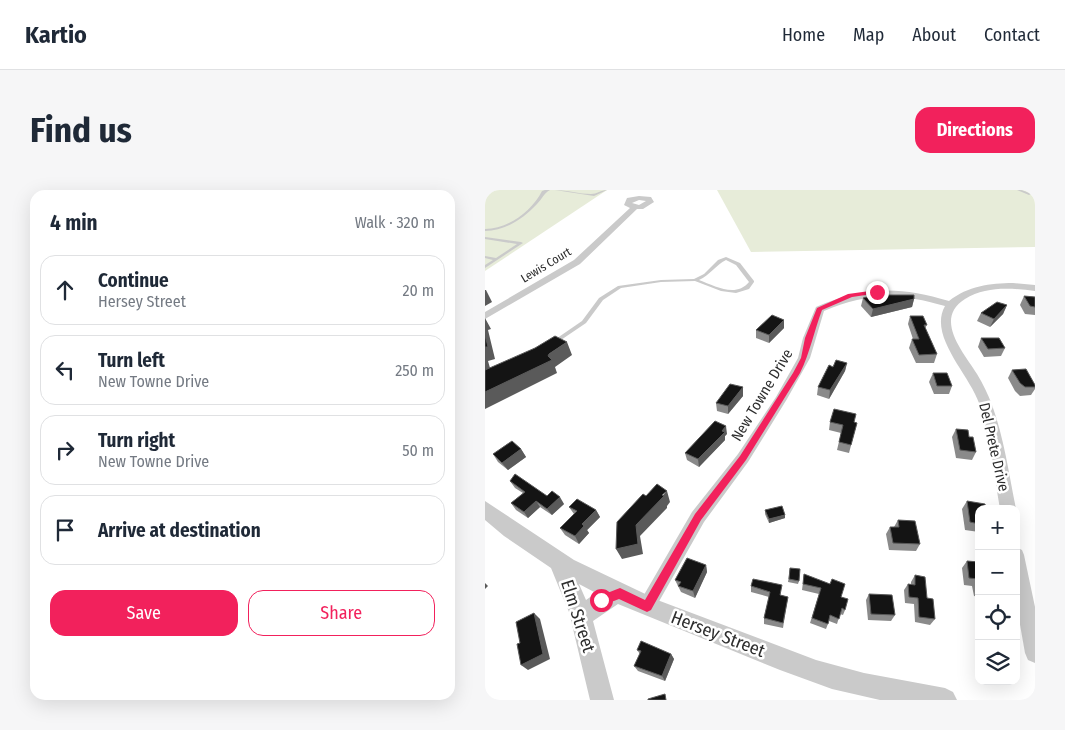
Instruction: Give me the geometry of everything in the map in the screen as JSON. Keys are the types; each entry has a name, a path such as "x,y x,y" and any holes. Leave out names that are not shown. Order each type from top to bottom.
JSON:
{"street":[{"name":"Lewis Court","path":"485,316 577,262 635,207"},
{"path":"951,305 963,296 983,288 1006,286 1035,288"},
{"name":"New Towne Drive","path":"647,606 698,517 747,452 797,373 805,358 809,338 819,309 851,296 867,292 905,293 951,305"},
{"name":"Del Prete Drive","path":"951,305 946,318 945,329 984,398 992,429 1006,505"},
{"name":"Hersey Street","path":"485,509 528,543 558,562 647,606 815,672 899,693 945,700"},
{"name":"Elm Street","path":"558,562 572,590 581,617 602,700"},
{"path":"1020,576 1035,653"},
{"path":"581,617 607,597 620,594"}],"lane":[{"path":"485,230 507,225 541,200 543,192 548,190"},
{"path":"557,190 594,194 605,190"},
{"path":"1019,190 1029,194 1035,190"},
{"path":"485,238 521,243 485,267"},
{"path":"485,258 497,259"},
{"path":"548,347 584,322 601,299 613,290 643,283 695,280 731,292 747,288 752,282 738,264 726,258 720,259 709,273 695,280"}],"green space":[{"path":"485,190 607,190 485,271"},
{"path":"717,190 1035,190 1035,247 751,252"}],"building":[{"path":"877,295 914,295 914,299 873,309 863,298"},
{"path":"1024,296 1035,297 1035,307 1030,306"},
{"path":"997,302 1007,305 994,319 981,313"},
{"path":"772,315 784,320 769,335 756,330"},
{"path":"910,316 923,316 927,325 924,325 937,354 919,355 912,339 919,339"},
{"path":"485,335 488,347 485,347"},
{"path":"555,336 567,342 549,354 548,356 552,360 485,392 485,370 535,348"},
{"path":"981,338 999,338 1005,348 988,349"},
{"path":"836,360 847,363 830,390 818,387 829,365 833,367"},
{"path":"1026,369 1035,387 1025,387 1020,383 1012,370"},
{"path":"933,373 947,373 952,386 937,386"},
{"path":"730,384 743,387 728,406 716,403"},
{"path":"834,409 856,414 854,422 857,423 851,445 839,442 843,425 830,422"},
{"path":"715,421 726,426 722,431 725,432 698,459 685,453"},
{"path":"956,429 968,430 969,437 973,437 976,452 960,450"},
{"path":"512,441 521,449 502,463 493,454"},
{"path":"515,474 547,496 552,491 560,497 547,509 536,501 524,512 511,503 525,492 510,481"},
{"path":"657,484 667,491 636,525 638,544 616,549 617,522 643,494 646,496"},
{"path":"577,499 596,510 582,524 584,526 575,536 560,528 577,511 569,507"},
{"path":"967,501 985,504 975,505 975,523 970,522"},
{"path":"782,506 785,515 769,519 765,510"},
{"path":"898,520 915,521 920,544 893,543 890,527 899,527"},
{"path":"687,558 706,565 693,591 678,586 681,582 675,580"},
{"path":"967,561 975,562 975,579 969,578"},
{"path":"790,568 800,569 799,581 789,579"},
{"path":"804,574 830,584 832,579 845,584 841,597 848,599 845,610 842,608 839,619 830,615 828,624 812,618 821,588 803,584"},
{"path":"915,575 925,577 927,598 933,599 935,619 919,617 918,598 909,597 908,584 915,585"},
{"path":"753,579 782,585 780,595 788,597 783,623 764,618 770,592 751,586"},
{"path":"869,594 892,595 895,615 871,614"},
{"path":"534,613 543,654 521,665 517,644 520,643 516,622"},
{"path":"641,641 671,654 662,676 634,666 641,651 637,650"},
{"path":"665,694 666,700 648,700 648,699"}],"route":[{"path":"601,600 620,594 647,606 683,540 743,458 797,373 805,358 809,338 819,309 851,296 867,292 877,292"}]}
